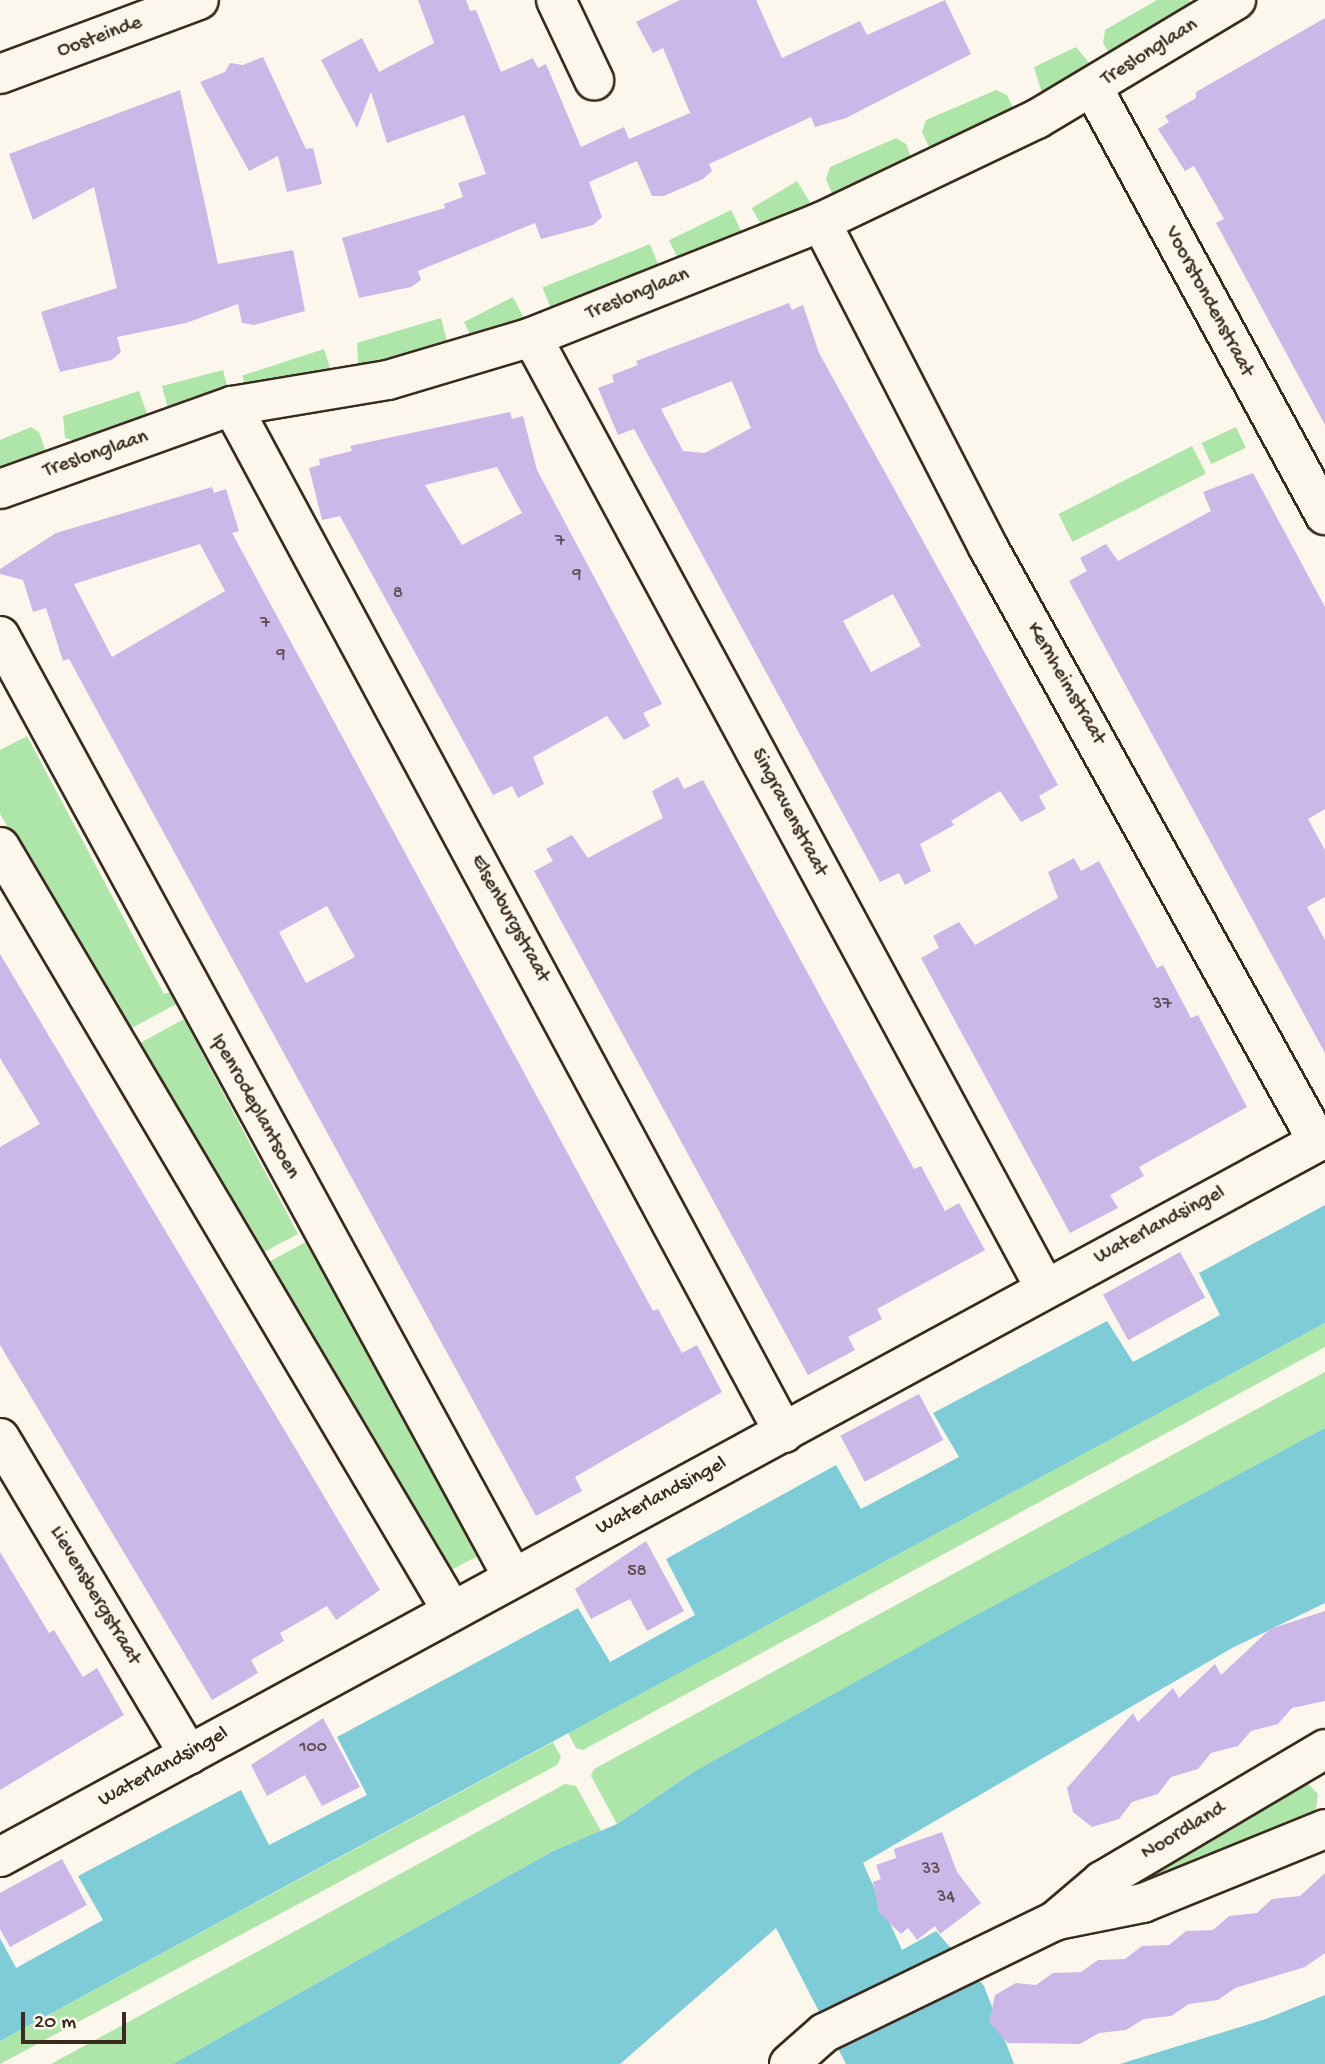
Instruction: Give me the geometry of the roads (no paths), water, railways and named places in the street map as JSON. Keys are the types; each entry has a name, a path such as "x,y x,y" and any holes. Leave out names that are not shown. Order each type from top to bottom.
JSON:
{"street":[{"name":"Oosteinde","path":"0,74 199,0"},
{"path":"556,0 594,80"},
{"name":"Treslonglaan","path":"0,489 232,407 388,380 532,337 821,222 1093,89 1236,0"},
{"name":"Voorstondenstraat","path":"1093,89 1325,515"},
{"name":"Kernheimstraat","path":"821,222 988,547 1321,1140"},
{"name":"Singravenstraat","path":"532,337 1045,1288"},
{"name":"Elsenburgstraat","path":"232,407 784,1433"},
{"name":"Ipenrodeplantsoen","path":"0,636 512,1576"},
{"path":"0,847 453,1611"},
{"name":"Waterlandsingel","path":"0,1857 453,1611 512,1576 784,1433 1045,1288 1321,1140"},
{"name":"Lievensbergstraat","path":"0,1438 189,1755"},
{"name":"Noordland","path":"789,2064 824,2033 972,1964 1055,1921 1102,1881 1323,1755"},
{"name":"Noordland","path":"1055,1921 1143,1903 1325,1829"}],"water":[{"path":"1325,1205 1325,1323 0,2041 0,1938 16,1968 103,1920 78,1876 241,1790 269,1845 367,1795 337,1737 578,1608 610,1662 695,1615 666,1559 836,1465 861,1509 959,1457 933,1413 1107,1321 1133,1362 1220,1315 1199,1273"},
{"path":"1325,1428 1325,1603 1232,1648 863,1863 902,1950 936,1931 984,1986 1014,2064 846,2064 776,1928 620,2064 173,2064 553,1851 617,1824 695,1771 960,1624"},
{"path":"1325,1995 1325,2064 1120,2064 1266,2019"}]}
